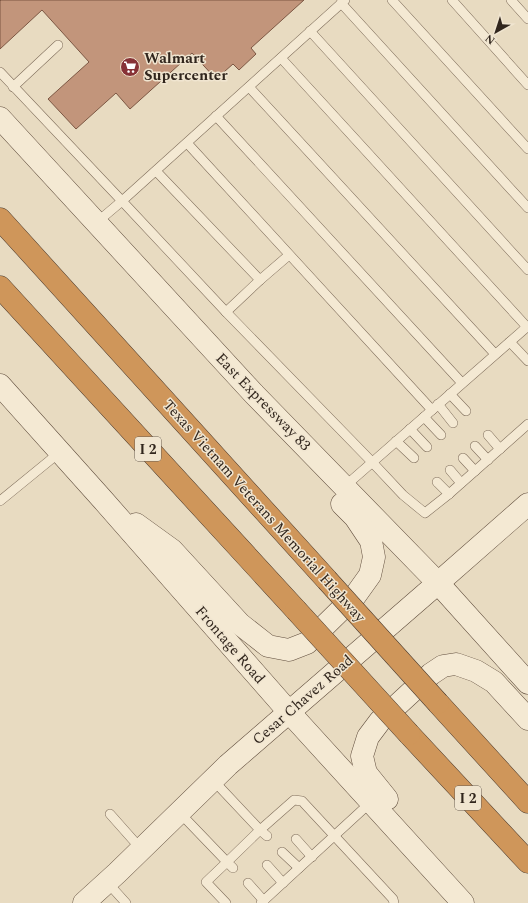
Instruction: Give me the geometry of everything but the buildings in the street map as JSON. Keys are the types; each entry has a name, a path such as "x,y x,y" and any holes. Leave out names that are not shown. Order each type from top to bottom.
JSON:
{"highway":[{"path":"0,204 108,339"},
{"name":"Texas Vietnam Veterans Memorial Highway","path":"0,219 528,802"},
{"name":"I 2","path":"0,288 528,862"}],"main road":[{"name":"East Expressway 83","path":"0,118 254,394 438,583 528,683"},
{"name":"Frontage Road","path":"0,386 103,500 289,712 463,903"},
{"path":"103,500 172,550 240,624 268,646 289,650 307,643 355,596 370,576 374,557 371,541 355,517 302,461 254,394"},
{"name":"Cesar Chavez Road","path":"84,903 228,765 528,504"},
{"path":"474,903 454,873 379,790 366,773 362,756 368,737 380,722 431,674 443,666 456,664 476,671 494,682 528,719"}],"lane":[{"path":"392,0 528,149"},
{"path":"452,0 528,85"},
{"path":"511,0 528,19"},
{"path":"96,223 122,202 343,1 528,208"},
{"path":"310,32 528,270"},
{"path":"13,86 58,45"},
{"path":"281,58 528,326 344,487"},
{"path":"0,72 226,312 403,495 425,513 449,494 528,424"},
{"path":"248,87 495,354"},
{"path":"216,116 462,383"},
{"path":"187,143 435,407 453,423"},
{"path":"156,171 260,280"},
{"path":"226,312 290,254"},
{"path":"510,342 528,361"},
{"path":"450,394 466,411"},
{"path":"424,417 441,435"},
{"path":"410,429 427,447"},
{"path":"488,435 500,449"},
{"path":"396,441 414,458"},
{"path":"475,446 488,460"},
{"path":"0,502 60,452"},
{"path":"463,458 475,471"},
{"path":"450,470 461,483"},
{"path":"437,482 449,494"},
{"path":"213,780 264,833"},
{"path":"226,903 206,882 230,865 250,847 264,833 274,817 294,800 302,801 393,899 394,903"},
{"path":"248,883 262,902 371,802"},
{"path":"179,812 230,865"},
{"path":"110,814 141,849"},
{"path":"274,817 281,824"},
{"path":"296,839 312,857"},
{"path":"282,852 299,868"},
{"path":"267,865 283,883"},
{"path":"107,882 126,903"}],"place":[{"name":"Walmart Supercenter","path":"130,67"}]}
